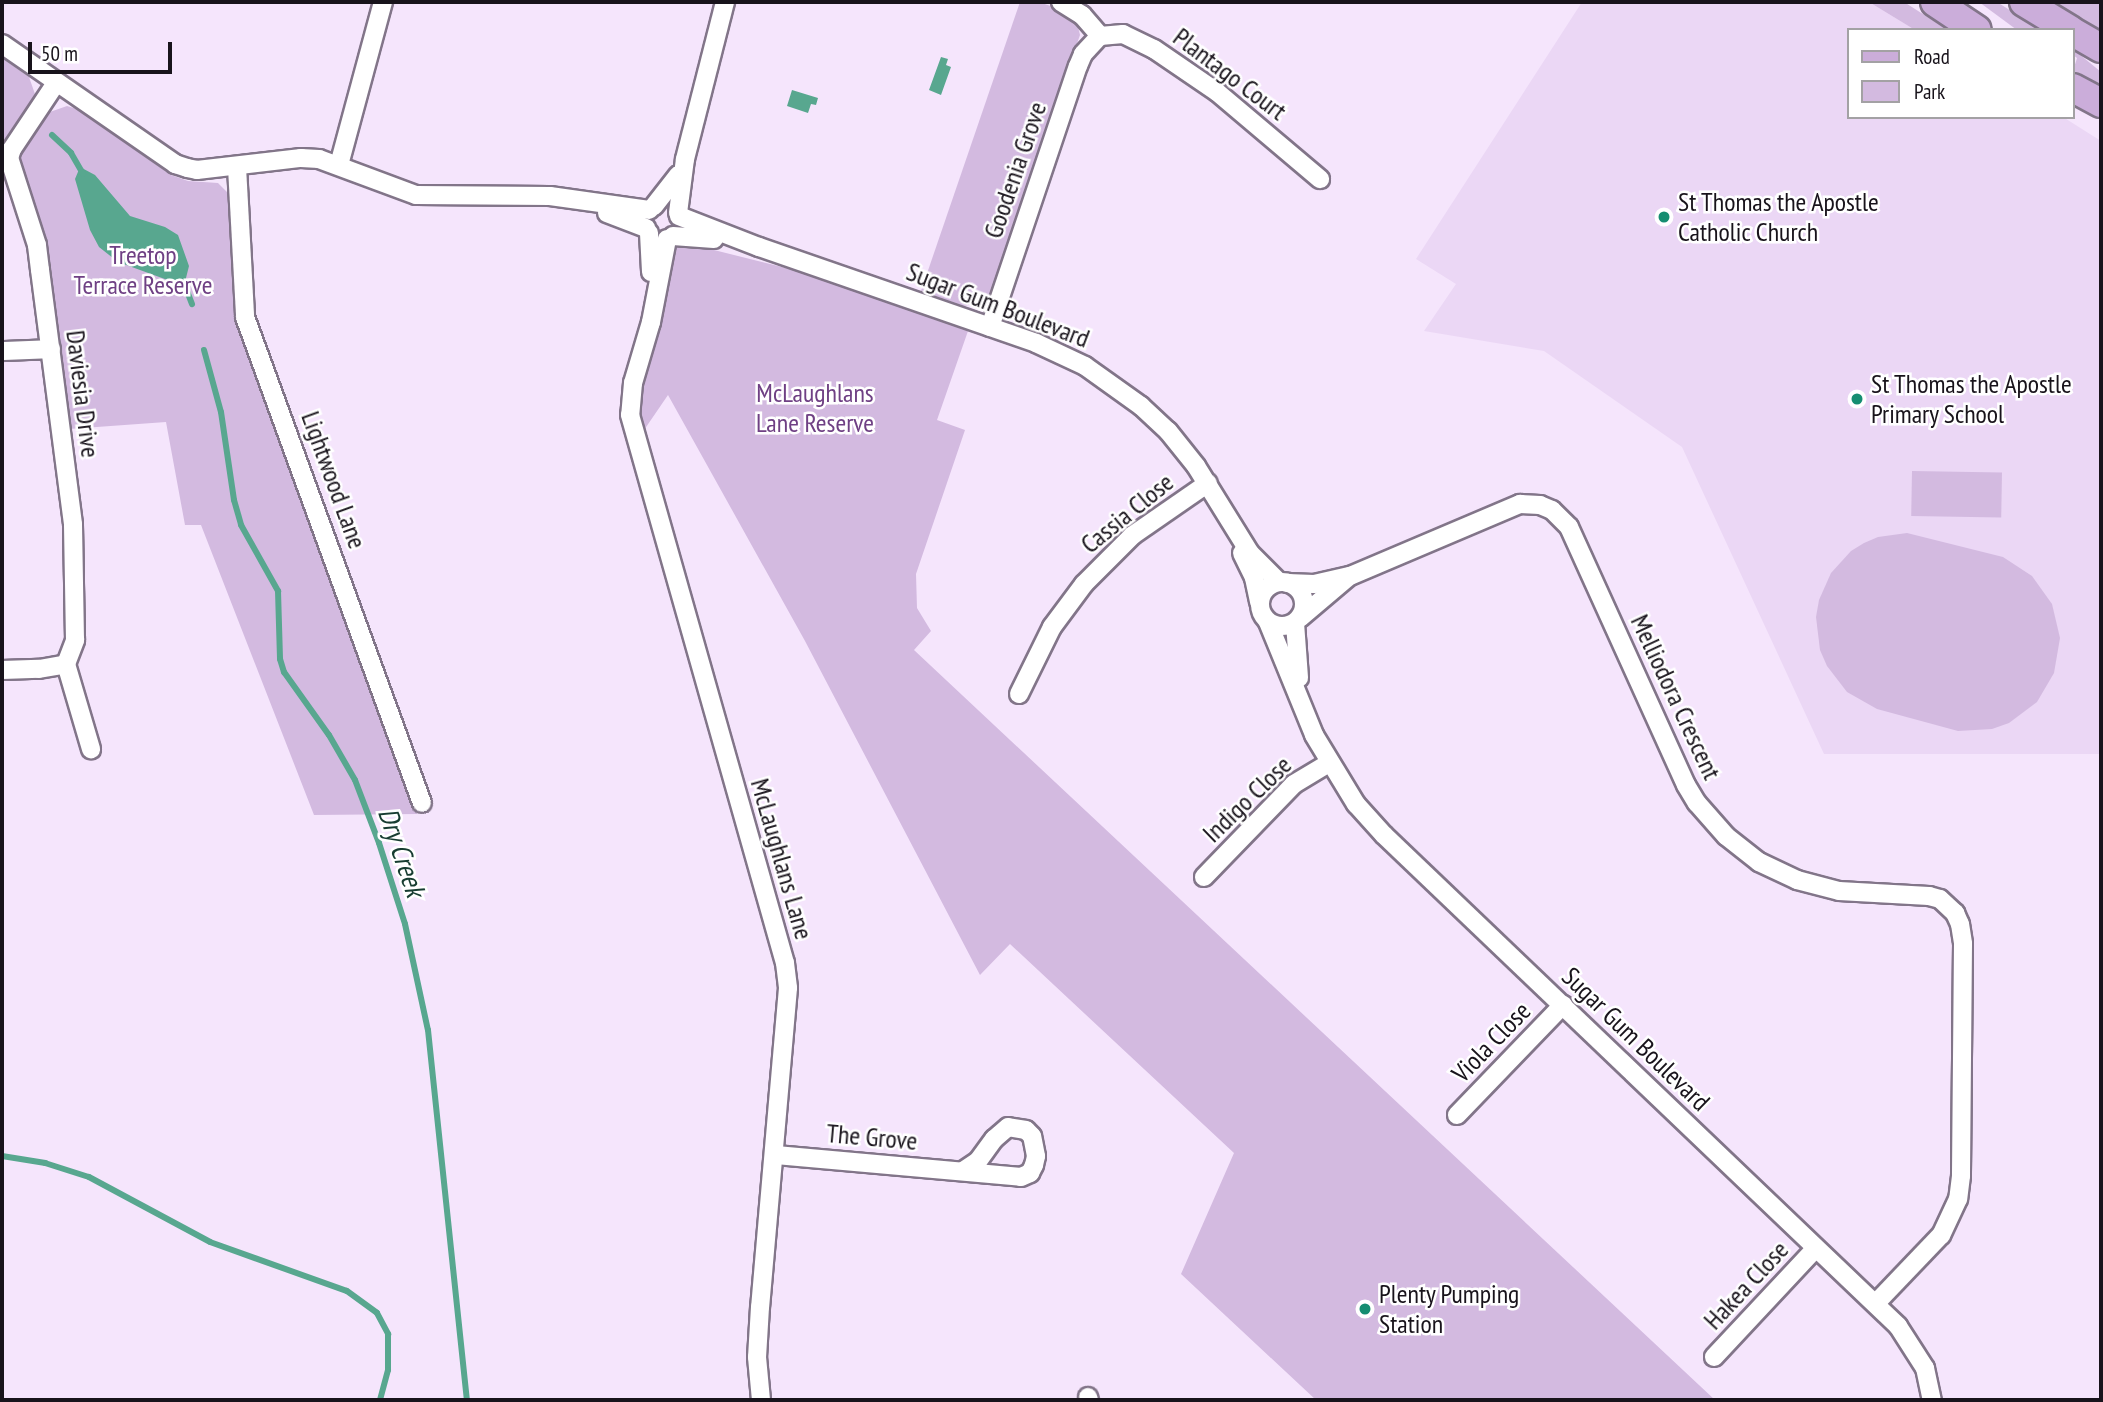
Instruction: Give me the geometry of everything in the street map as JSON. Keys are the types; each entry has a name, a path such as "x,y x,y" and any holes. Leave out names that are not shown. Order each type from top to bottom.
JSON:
{"main road":[{"path":"1935,2 1974,28"},
{"path":"2024,2 2067,28"},
{"path":"2075,33 2101,48"},
{"path":"2075,89 2101,103"}],"street":[{"path":"339,165 383,2"},
{"path":"679,215 685,159 725,2"},
{"path":"1061,2 1082,15 1100,36"},
{"name":"Plantago Court","path":"1100,36 1123,34 1154,49 1217,92 1320,179"},
{"name":"Goodenia Grove","path":"990,327 1078,66 1083,54 1100,36"},
{"path":"2,44 175,164 197,170 301,158 339,165 396,190 416,195 550,196 649,219 674,183 685,159"},
{"name":"Daviesia Drive","path":"57,83 12,149 9,158 37,244 73,524 75,640 66,664"},
{"name":"Lightwood Lane","path":"237,167 245,317 422,803"},
{"name":"Sugar Gum Boulevard","path":"759,247 670,237 649,219 667,205 679,215 759,247 1061,353 1114,384 1168,431 1208,483 1250,553 1283,582"},
{"name":"McLaughlans Lane","path":"679,215 680,225 670,237 651,322 630,396 632,426 785,963 788,1013 757,1344 761,1400"},
{"name":"McLaughlans Lane","path":"643,345 650,292 649,219"},
{"path":"2,351 51,349"},
{"name":"Cassia Close","path":"1019,694 1052,627 1083,584 1133,535 1208,483"},
{"name":"Melliodora Crescent","path":"1283,582 1314,584 1350,576 1510,507 1528,503 1552,510 1569,527 1686,785 1726,836 1759,862 1797,880 1839,891 1930,896 1940,899 1955,913 1964,944 1961,1176 1958,1199 1941,1235 1876,1303"},
{"name":"Sugar Gum Boulevard","path":"1234,529 1254,578 1259,602"},
{"name":"Melliodora Crescent","path":"1297,620 1350,576"},
{"path":"1283,582 1294,585 1303,597 1297,620 1281,627 1268,622 1259,602 1266,589 1283,582"},
{"name":"Sugar Gum Boulevard","path":"1297,620 1296,663 1305,712"},
{"name":"Sugar Gum Boulevard","path":"1268,622 1329,763 1356,804 1384,835 1876,1303 1915,1349 1925,1367 1932,1400"},
{"path":"2,670 39,669 66,664 91,749"},
{"name":"Indigo Close","path":"1204,877 1294,784 1329,763"},
{"name":"Viola Close","path":"1457,1115 1563,1005"},
{"name":"The Grove","path":"776,1155 963,1171"},
{"name":"Hakea Close","path":"1714,1357 1816,1248"}],"shaded area":[{"name":"St Thomas the Apostle Primary School","path":"1582,2 1869,2 1912,28 1848,28 1848,119 2066,119 2101,141 2101,754 1824,754 1682,447 1544,351 1424,331 1456,284 1416,259"},
{"path":"941,57 948,59 946,65 951,67 941,95 929,90"},
{"path":"792,90 818,98 816,105 811,104 808,113 787,106"},
{"path":"80,167 95,175 130,216 165,227 178,235 189,266 184,286 118,262 99,247 90,230 75,179"}],"green space":[{"path":"1020,2 1039,2 1062,10 1077,23 1080,35 990,294 982,303 963,306 921,291"},
{"path":"1869,2 1904,2 1945,28 1912,28"},
{"path":"1979,2 1997,2 2038,28 2014,28"},
{"path":"2055,2 2101,2 2101,30"},
{"path":"2075,51 2101,72 2101,86 2075,72"},
{"path":"2,58 29,77 36,97 2,153"},
{"name":"Treetop Terrace Reserve","path":"67,106 77,109 171,175 188,181 218,183 232,197 237,300 417,814 314,815 201,525 185,525 166,422 69,429 46,247 18,160 23,147 47,113"},
{"name":"McLaughlans Lane Reserve","path":"686,243 790,269 968,331 937,420 965,430 916,574 917,608 931,631 914,650 1715,1400 1316,1400 1181,1274 1234,1153 1010,944 980,975 805,641 668,395 642,433 637,399 673,250"},
{"path":"1912,471 2002,473 2001,518 1911,516"},
{"path":"1907,533 2003,557 2032,576 2052,604 2060,638 2054,673 2037,702 2009,723 1992,729 1958,731 1877,709 1847,692 1827,666 1820,650 1816,617 1819,600 1831,573 1851,551 1864,543 1878,537"}],"waterway":[{"name":"Dry Creek","path":"52,135 71,153 83,174"},
{"name":"Dry Creek","path":"182,278 192,304"},
{"name":"Dry Creek","path":"204,350 221,412 234,500 241,525 278,591 280,659 284,672 329,735 355,780 405,924 428,1030 467,1400"},
{"name":"Dry Creek","path":"2,1156 45,1163 89,1177 210,1242 347,1291 377,1313 388,1334 388,1370 380,1400"}],"place":[{"name":"St Thomas the Apostle Catholic Church","path":"1664,217"},
{"name":"St Thomas the Apostle Primary School","path":"1857,399"},
{"name":"Plenty Pumping Station","path":"1365,1309"}]}
